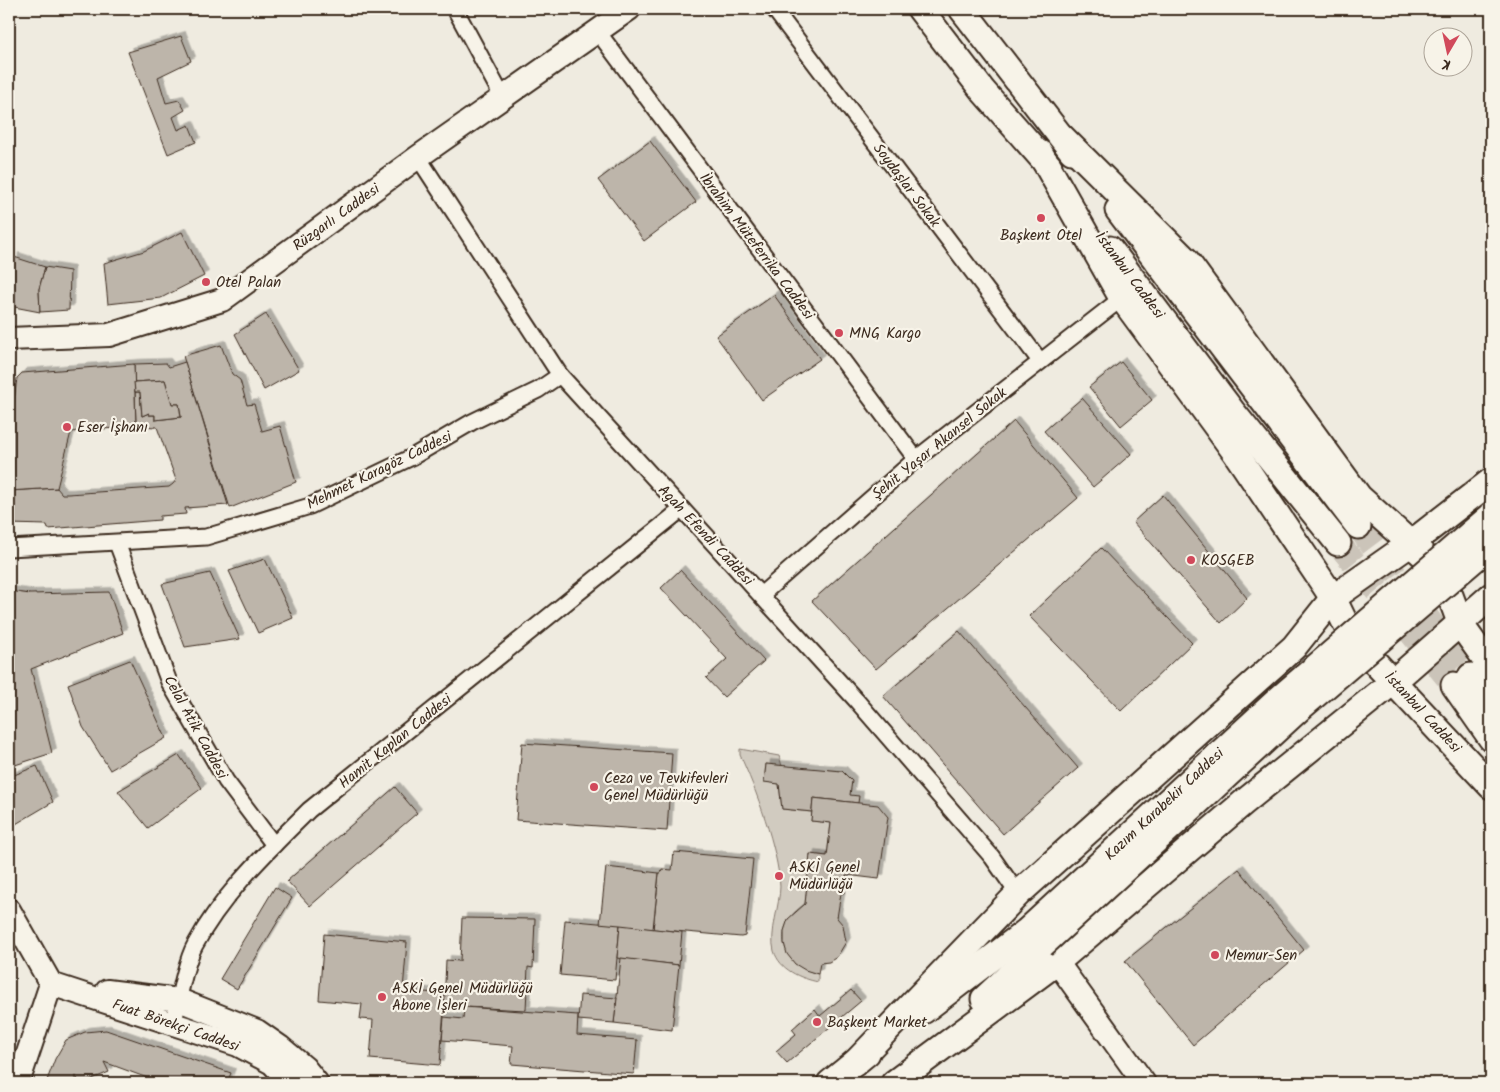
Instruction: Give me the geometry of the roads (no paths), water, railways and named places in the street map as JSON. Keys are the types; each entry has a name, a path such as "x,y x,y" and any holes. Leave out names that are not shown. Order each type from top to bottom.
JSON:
{"main road":[{"name":"İstanbul Caddesi","path":"920,9 983,91 1040,153 1232,411 1338,543"},
{"name":"İstanbul Caddesi","path":"962,9 1062,137 1358,526"},
{"path":"1062,137 1186,260 1360,497 1442,571 1461,625 1472,676 1491,738"},
{"name":"İstanbul Caddesi","path":"1040,153 1122,298 1235,452 1334,598 1353,639 1491,786"},
{"path":"855,1063 1018,894 1294,647 1334,598 1410,544 1491,481"},
{"name":"Kazım Karabekir Caddesi","path":"830,1083 855,1063 1042,946 1280,698 1491,516"},
{"name":"Kazım Karabekir Caddesi","path":"893,1083 1300,708 1491,545"},
{"path":"1042,946 1243,803 1394,681 1461,625 1491,596"},
{"path":"1472,676 1491,703"}],"street":[{"path":"455,9 503,98"},
{"name":"Rüzgarlı Caddesi","path":"9,339 109,335 222,300 418,157 629,9"},
{"name":"Soydaşlar Sokak","path":"774,9 1040,361"},
{"name":"İbrahim Müteferrika Caddesi","path":"598,32 916,459"},
{"name":"Agah Efendi Caddesi","path":"418,157 560,375 761,594 992,857 1018,894"},
{"name":"Şehit Yaşar Akansel Sokak","path":"761,594 916,459 1122,298"},
{"name":"Mehmet Karagöz Caddesi","path":"9,548 206,537 310,506 412,457 472,422 538,390 560,375"},
{"name":"Hamit Kaplan Caddesi","path":"174,1023 194,946 224,901 274,845 309,810 682,508"},
{"name":"Celal Atik Caddesi","path":"117,543 169,682 226,781 274,845"},
{"path":"9,910 52,984 18,1083"},
{"path":"1042,946 1144,1083"},
{"name":"Fuat Börekçi Caddesi","path":"52,984 179,1000 257,1031 286,1052 318,1083"},
{"name":"Fuat Börekçi Caddesi","path":"52,984 174,1023 244,1048 272,1063 291,1083"}],"tunnel":[{"path":"1358,526 1471,676"},
{"path":"1338,543 1454,685"}],"place":[{"name":"Başkent Otel","path":"1041,218"},
{"name":"Otel Palan","path":"206,282"},
{"name":"MNG Kargo","path":"839,333"},
{"name":"Eser İşhanı","path":"67,427"},
{"name":"KOSGEB","path":"1191,560"},
{"name":"Ceza ve Tevkifevleri Genel Müdürlüğü","path":"594,787"},
{"name":"ASKİ Genel Müdürlüğü","path":"779,876"},
{"name":"Memur-Sen","path":"1215,955"},
{"name":"ASKİ Genel Müdürlüğü Abone İşleri","path":"382,997"},
{"name":"Başkent Market","path":"817,1022"}]}
